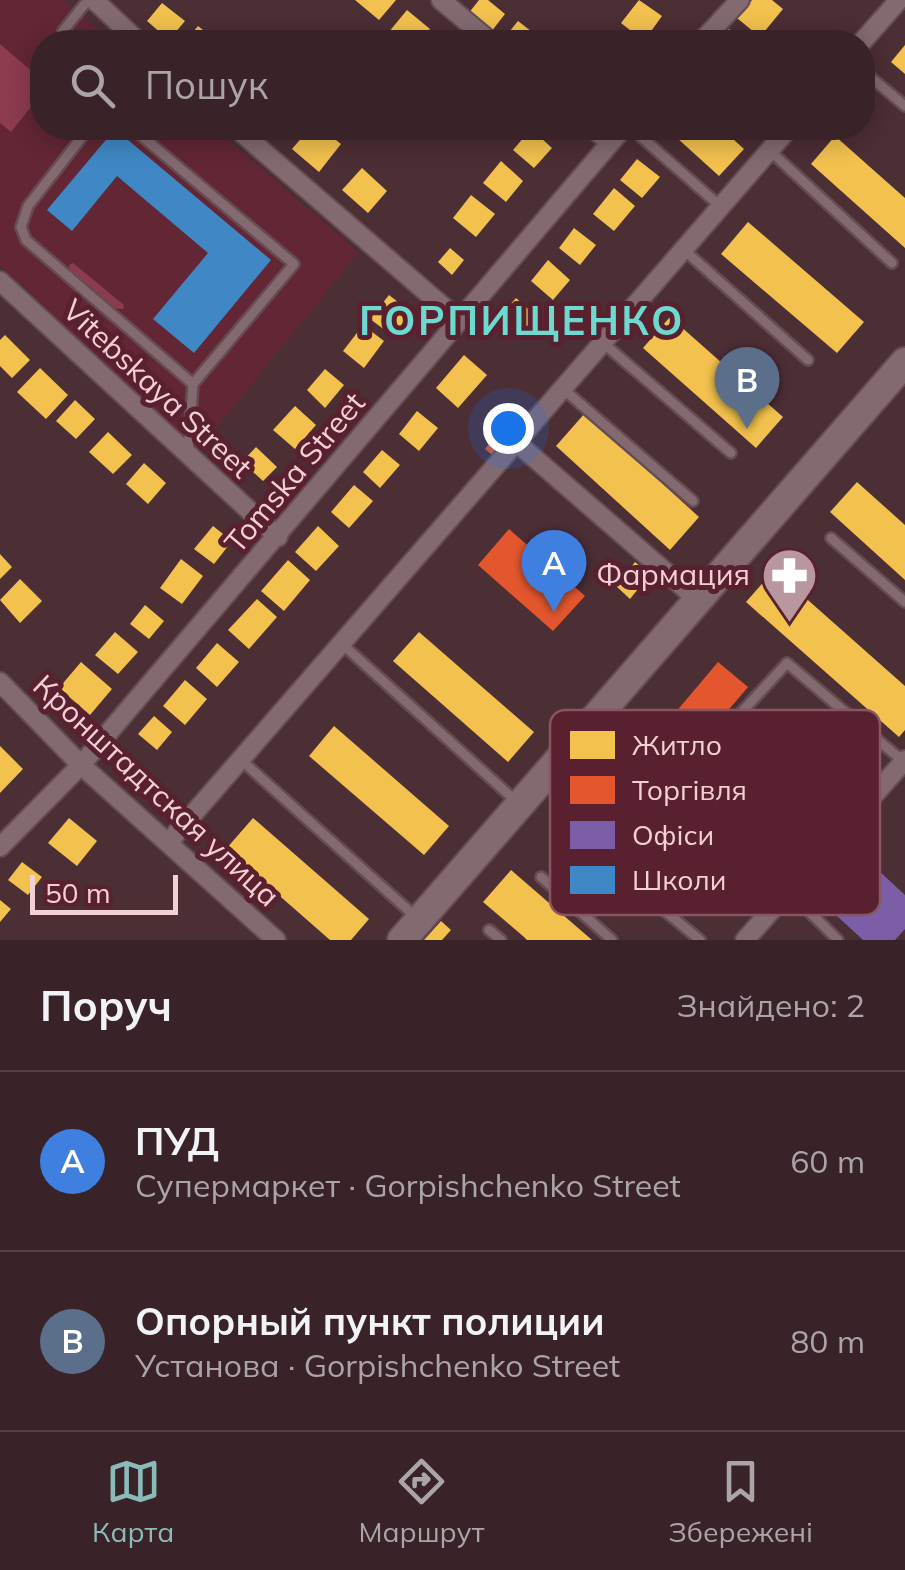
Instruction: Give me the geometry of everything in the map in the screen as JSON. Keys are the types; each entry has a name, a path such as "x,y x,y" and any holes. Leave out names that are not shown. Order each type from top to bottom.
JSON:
{"main road":[{"path":"603,710 905,362"},
{"path":"411,930 550,771"}],"street":[{"path":"91,0 125,30"},
{"path":"441,0 477,30"},
{"path":"712,30 740,0"},
{"path":"873,30 899,0"},
{"path":"250,140 460,321"},
{"path":"168,843 778,140"},
{"name":"Tomska Street","path":"0,847 81,765 610,142"},
{"name":"Vitebskaya Street","path":"0,281 278,537"},
{"path":"516,442 698,600"},
{"name":"Кронштадтская улица","path":"0,682 81,765 276,940"},
{"path":"880,788 904,761"},
{"path":"744,940 767,915"}],"lane":[{"path":"65,30 91,0"},
{"path":"875,81 905,106"},
{"path":"80,140 28,206 22,226 26,240 193,384"},
{"path":"146,140 294,264 193,384 188,455"},
{"path":"645,140 720,206"},
{"path":"769,150 892,263"},
{"path":"683,249 808,360"},
{"path":"602,342 731,453"},
{"path":"562,388 693,501"},
{"path":"830,538 905,602"},
{"path":"341,643 520,805"},
{"path":"744,710 787,663 843,710"},
{"path":"880,741 904,761"},
{"path":"240,760 411,930"},
{"path":"541,877 550,885"},
{"path":"584,915 612,940"},
{"path":"670,915 700,940"},
{"path":"807,915 838,940"},
{"path":"489,930 501,940"}],"shaded area":[{"path":"0,0 64,0 100,30 30,30 30,140 227,140 359,252 198,451 0,265"},
{"path":"0,44 30,70 30,108 11,132 0,123"},
{"path":"73,263 124,305 123,309 113,308 70,270"}],"building: Житло":[{"path":"355,0 396,0 379,20"},
{"path":"479,0 488,0 505,14 488,30 468,14"},
{"path":"639,0 662,16 652,30 630,30 621,23"},
{"path":"752,0 772,0 783,9 766,30 752,30 737,18"},
{"path":"162,3 185,21 177,30 157,30 147,21"},
{"path":"407,10 430,29 429,30 390,30"},
{"path":"518,21 530,30 511,30"},
{"path":"905,45 905,74 891,62"},
{"path":"300,140 336,140 341,144 319,172 292,149"},
{"path":"522,140 543,140 552,148 534,168 513,150"},
{"path":"679,140 734,140 744,149 719,176"},
{"path":"832,140 840,140 905,198 905,248 811,164"},
{"path":"637,159 660,177 642,198 620,180"},
{"path":"501,161 523,181 506,202 483,183"},
{"path":"362,168 387,191 368,213 342,190"},
{"path":"614,188 635,206 614,231 593,214"},
{"path":"471,195 495,214 476,237 453,218"},
{"path":"748,222 864,322 837,353 721,254"},
{"path":"574,228 596,245 580,265 559,248"},
{"path":"450,248 464,260 452,275 438,262"},
{"path":"548,260 570,280 553,300 531,281"},
{"path":"389,295 411,312 393,336 370,319"},
{"path":"516,298 538,318 522,336 500,316"},
{"path":"670,317 783,417 756,448 643,348"},
{"path":"363,325 384,341 364,368 343,351"},
{"path":"5,335 30,360 12,378 0,366 0,340"},
{"path":"464,355 487,375 458,408 436,388"},
{"path":"40,368 68,395 46,419 17,392"},
{"path":"325,369 344,385 325,408 307,390"},
{"path":"75,400 95,419 76,439 56,421"},
{"path":"295,406 316,425 295,449 273,430"},
{"path":"417,411 438,428 419,451 399,434"},
{"path":"585,413 699,517 670,550 556,446"},
{"path":"108,432 132,455 113,474 89,452"},
{"path":"256,447 277,467 263,481 242,462"},
{"path":"382,450 400,465 380,488 363,472"},
{"path":"144,463 166,483 148,504 126,484"},
{"path":"857,482 905,525 905,580 830,512"},
{"path":"354,485 373,501 349,528 331,512"},
{"path":"213,526 232,541 214,564 194,549"},
{"path":"318,526 339,546 316,571 295,552"},
{"path":"0,554 12,567 0,579"},
{"path":"181,559 203,576 182,604 160,588"},
{"path":"288,560 310,580 284,611 261,591"},
{"path":"635,562 650,574 630,599 616,586"},
{"path":"774,570 905,686 905,730 899,737 880,720 880,710 868,710 746,602"},
{"path":"20,579 42,601 20,623 0,600"},
{"path":"257,599 277,617 249,649 228,630"},
{"path":"145,605 164,621 149,639 130,624"},
{"path":"115,632 138,652 118,674 95,655"},
{"path":"419,632 534,732 508,762 393,661"},
{"path":"217,643 239,662 217,687 196,668"},
{"path":"81,662 112,689 90,715 59,688"},
{"path":"185,680 207,699 185,725 163,706"},
{"path":"154,716 172,732 157,750 138,734"},
{"path":"334,726 449,826 424,855 309,756"},
{"path":"0,746 23,769 0,793"},
{"path":"69,818 97,841 77,866 48,843"},
{"path":"253,818 369,919 351,940 330,940 226,849"},
{"path":"22,862 42,877 28,895 8,880"},
{"path":"511,870 550,904 550,915 563,915 592,940 527,940 483,902"},
{"path":"0,900 11,909 0,922"},
{"path":"441,921 451,930 442,940 424,940"}],"building: Торгівля":[{"path":"516,410 529,422 498,460 485,449"},
{"path":"509,529 585,596 553,631 478,565"},
{"path":"718,662 748,687 728,710 678,710"}],"building: Офіси":[{"path":"880,872 905,895 905,929 895,940 863,940 836,915 880,915"}],"building: Школи":[{"path":"106,140 128,140 271,260 194,353 153,319 208,253 117,176 72,231 47,210"}],"place":[{"name":"Опорный пункт полиции","path":"747,429"},
{"name":"ПУД","path":"554,612"},
{"name":"Фармация","path":"789,624"}],"district":[{"name":"ГОРПИЩЕНКО","path":"522,321"}]}
